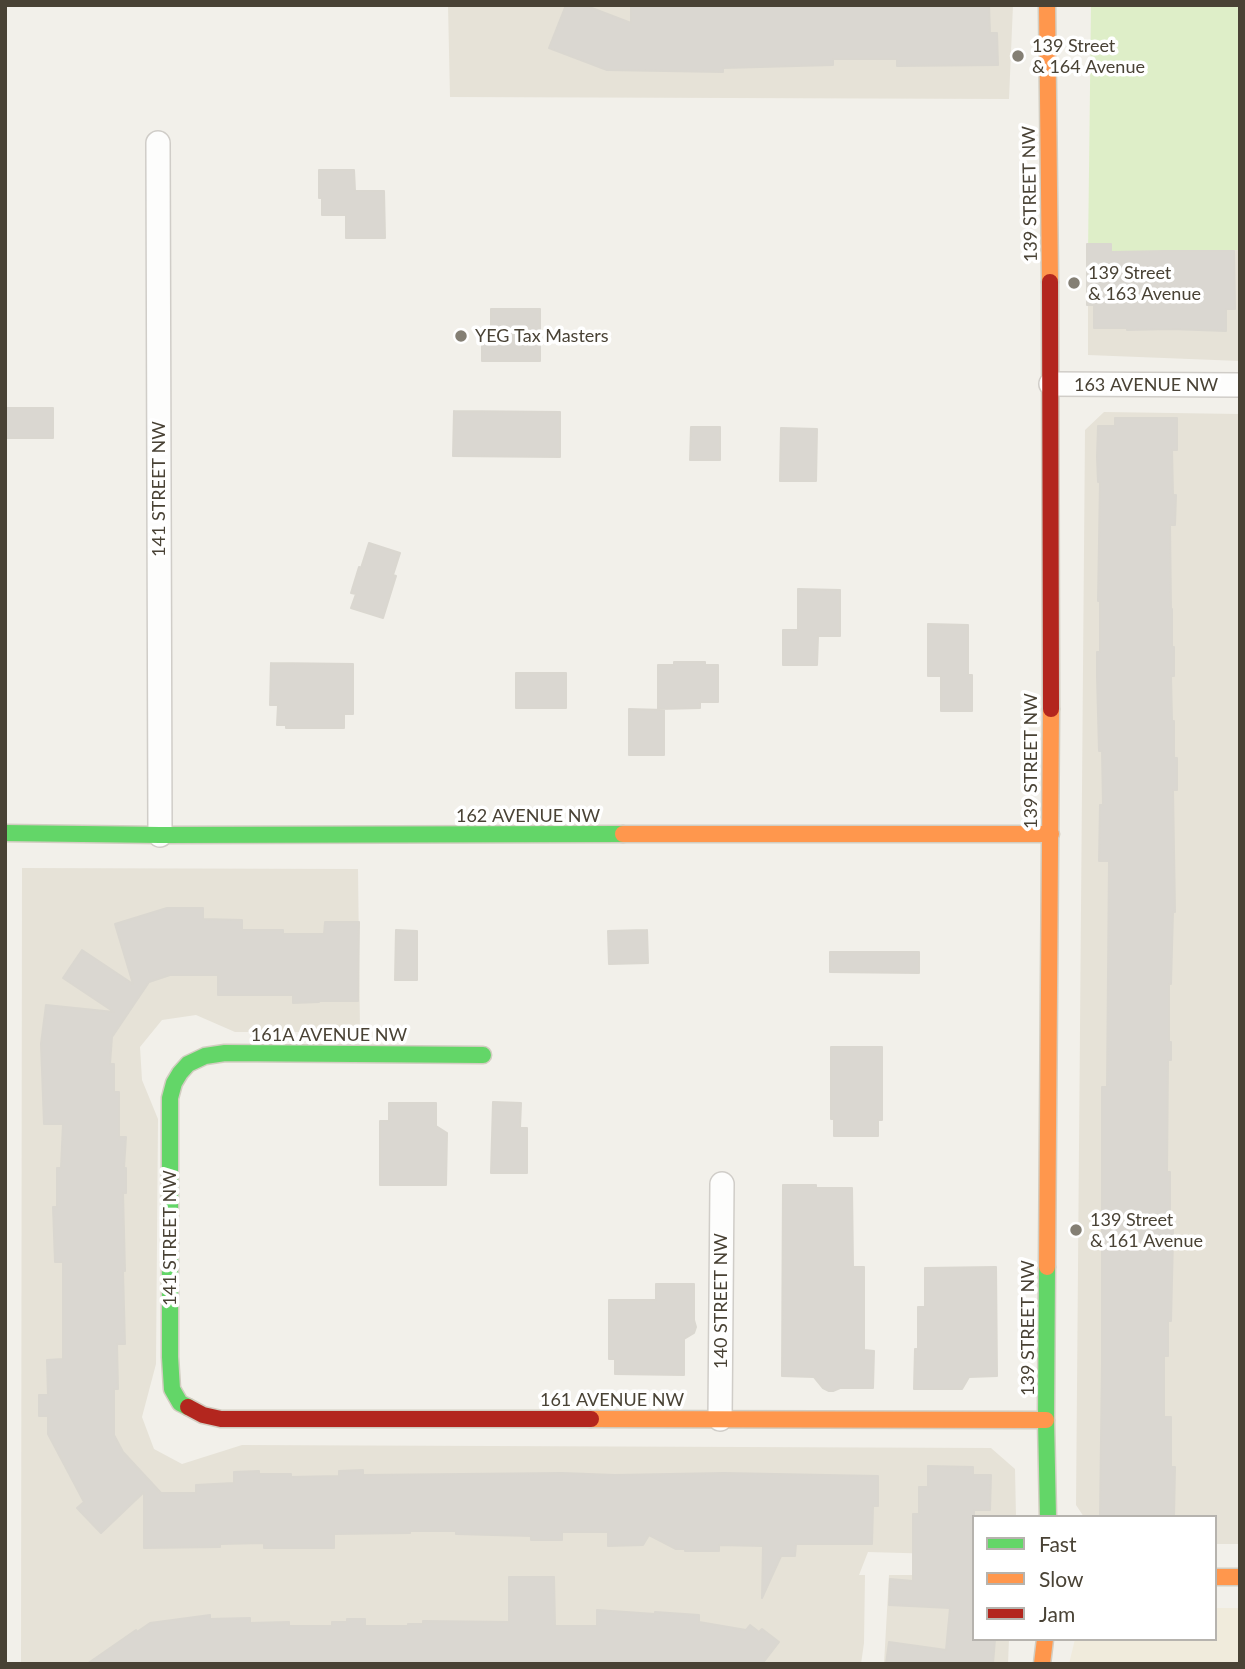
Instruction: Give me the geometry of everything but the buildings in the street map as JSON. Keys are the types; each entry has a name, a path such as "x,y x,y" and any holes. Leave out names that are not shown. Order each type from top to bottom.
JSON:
{"street":[{"name":"139 STREET NW","path":"1048,5 1051,834 1046,1420 1048,1515"},
{"name":"141 STREET NW","path":"158,143 160,835"},
{"name":"163 AVENUE NW","path":"1051,384 1240,385"},
{"name":"162 AVENUE NW","path":"5,834 1051,834"},
{"name":"161A AVENUE NW","path":"180,1073 188,1064 205,1056 225,1054 483,1055"},
{"name":"141 STREET NW","path":"180,1073 170,1098 170,1357 172,1389 180,1403"},
{"name":"140 STREET NW","path":"720,1419 722,1184"},
{"name":"161 AVENUE NW","path":"180,1403 203,1416 221,1419 1046,1420"},
{"path":"1217,1577 1240,1577"},
{"path":"1042,1664 1045,1641"}],"shaded area":[{"path":"448,5 1013,5 1009,99 450,97"},
{"path":"1240,250 1240,361 1088,355 1088,252"},
{"path":"1104,412 1240,414 1240,1544 1217,1544 1217,1515 1083,1515 1076,1505 1085,430"},
{"path":"22,868 358,869 360,1032 235,1032 196,1015 162,1020 140,1047 142,1080 158,1119 156,1364 142,1417 154,1449 182,1464 242,1445 991,1448 1015,1469 1016,1515 972,1515 972,1555 868,1552 859,1575 865,1575 861,1664 21,1664"},
{"path":"889,1575 972,1575 972,1641 1009,1641 1008,1664 884,1664"},
{"path":"1217,1608 1240,1608 1240,1664 1069,1664 1075,1641 1217,1641"}],"green space":[{"path":"1091,5 1240,5 1240,250 1088,252"}],"traffic: fast":[{"path":"5,833 623,834"},
{"path":"188,1407 180,1403 172,1389 170,1357 170,1098 180,1073 188,1064 205,1056 225,1053 483,1055"},
{"path":"1047,1267 1048,1515"}],"traffic: slow":[{"path":"1047,5 1050,282"},
{"path":"1047,1267 1051,709"},
{"path":"623,834 1051,834"},
{"path":"591,1419 1046,1420"},
{"path":"1217,1577 1240,1577"},
{"path":"1042,1664 1045,1641"}],"traffic: jam":[{"path":"1050,282 1051,709"},
{"path":"188,1407 203,1415 221,1419 591,1419"}],"place":[{"name":"139 Street & 164 Avenue","path":"1018,56"},
{"name":"139 Street & 163 Avenue","path":"1074,283"},
{"name":"YEG Tax Masters","path":"461,336"},
{"name":"139 Street & 161 Avenue","path":"1076,1230"}]}
